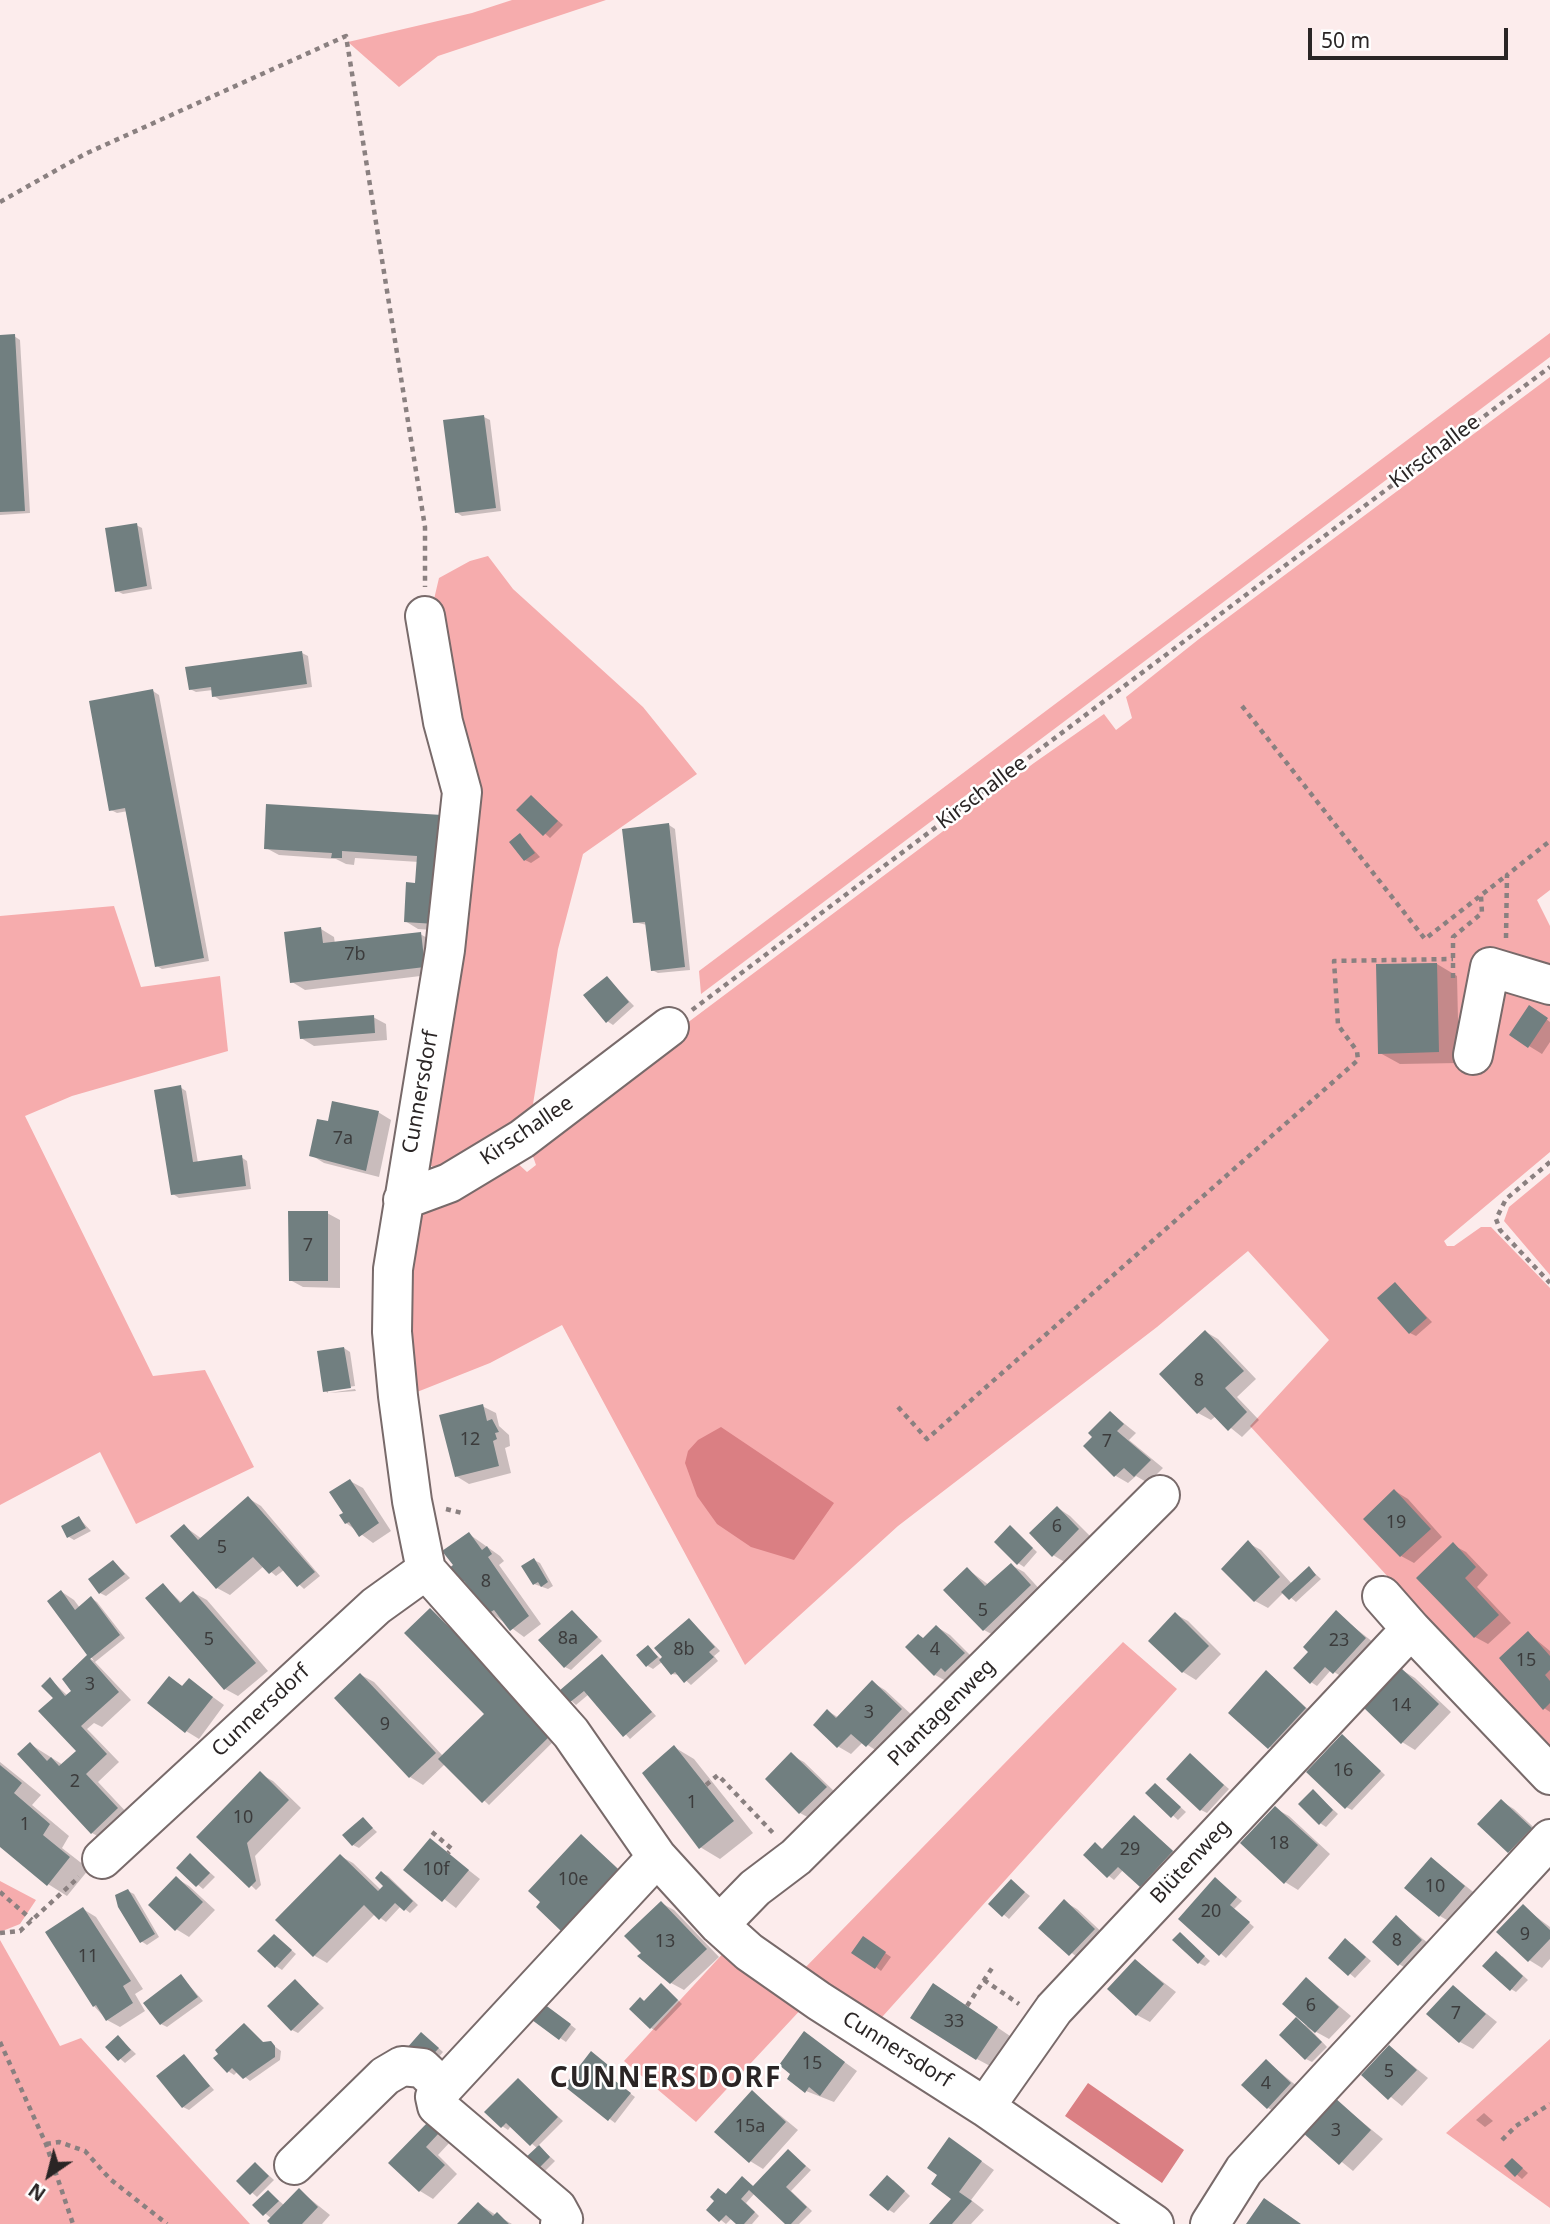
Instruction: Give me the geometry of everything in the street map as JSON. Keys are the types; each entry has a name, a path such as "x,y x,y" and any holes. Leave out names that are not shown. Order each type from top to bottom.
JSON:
{"street":[{"name":"Cunnersdorf","path":"425,616 443,722 462,792 445,950 393,1269 392,1332 412,1501 426,1570 571,1733 657,1857 719,1925 750,1952 819,2001 985,2107 1154,2224"},
{"path":"1473,1055 1490,967 1550,985"},
{"name":"Kirschallee","path":"403,1200 449,1183 522,1139 669,1027"},
{"name":"Plantagenweg","path":"719,1925 755,1888 796,1857 1160,1495"},
{"name":"Cunnersdorf","path":"102,1859 376,1606 426,1570"},
{"path":"1382,1596 1550,1775"},
{"name":"Blütenweg","path":"985,2107 1054,2009 1411,1629"},
{"path":"1210,2224 1244,2170 1550,1839"},
{"path":"560,2224 563,2219 558,2208 437,2106 436,2097 657,1857"},
{"path":"294,2165 386,2076 402,2066 422,2068 443,2088"}],"path":[{"path":"0,202 85,154 346,36 425,527 425,616"},
{"name":"Kirschallee","path":"669,1027 1550,367"},
{"path":"1242,706 1425,939 1550,841"},
{"path":"1499,969 1506,941 1507,875"},
{"path":"898,1407 927,1439 1358,1060 1356,1051 1338,1025 1334,961 1452,959"},
{"path":"1550,1162 1506,1199 1496,1219 1500,1230 1550,1283"},
{"path":"706,1784 718,1775 796,1857"},
{"path":"432,1832 452,1849 448,1853"},
{"path":"0,1933 20,1931 52,1899 102,1859"},
{"path":"0,1892 32,1920"},
{"path":"967,2006 994,1965"},
{"path":"984,1980 1022,2006"},
{"path":"0,2042 46,2144 73,2224"},
{"path":"1502,2140 1516,2126 1550,2104"},
{"path":"46,2144 59,2143 85,2151 110,2179 167,2224"}],"shaded area":[{"path":"512,0 606,0 438,56 399,87 348,42 472,13"},
{"path":"1550,333 1550,357 701,994 699,971"},
{"path":"1550,377 1550,890 1537,900 1550,926 1550,1152 1444,1241 1447,1246 1454,1246 1481,1227 1491,1227 1550,1288 1550,1754 1250,1426 1329,1340 1248,1251 1157,1327 898,1526 745,1665 562,1325 490,1363 412,1394 407,1231 438,1200 515,1161 527,1172 536,1165 529,1145 543,1131 1034,763 1104,714 1116,730 1132,718 1126,697 1199,639"},
{"path":"488,556 513,589 643,707 697,774 583,854 558,949 533,1104 650,1022 649,1036 441,1173 426,1162 472,863 431,612 439,578 470,561"},
{"path":"114,906 141,987 220,976 228,1051 72,1096 25,1116 153,1376 205,1370 254,1467 136,1524 100,1452 0,1505 0,916"},
{"path":"1550,1173 1550,1275 1504,1221 1509,1207"},
{"path":"721,1427 834,1503 794,1560 751,1547 717,1524 697,1496 685,1463 688,1451 698,1440"},
{"path":"1123,1642 1177,1689 874,2026 799,1974"},
{"path":"0,1881 36,1900 20,1924 0,1932"},
{"path":"0,1940 60,2046 81,2038 250,2224 0,2224"},
{"path":"728,1948 805,2005 696,2122 624,2061"},
{"path":"1550,2039 1550,2208 1446,2133"},
{"path":"1088,2083 1184,2150 1162,2183 1065,2116"}],"building":[{"path":"15,334 25,511 0,512 0,335"},
{"path":"484,415 496,508 455,513 443,420"},
{"path":"137,523 147,586 115,592 105,528"},
{"path":"302,651 307,684 212,697 211,687 189,690 185,667"},
{"path":"153,689 204,958 155,967 125,808 109,811 89,701"},
{"path":"531,795 558,821 543,836 516,810"},
{"path":"266,804 442,815 435,924 404,922 406,882 415,883 417,856 342,851 342,858 331,858 332,853 264,849"},
{"path":"669,823 685,967 651,971 645,922 633,923 622,829"},
{"path":"520,833 535,853 524,861 509,842"},
{"path":"321,927 323,943 421,932 425,967 290,983 284,932"},
{"path":"1437,963 1439,1052 1378,1054 1376,964"},
{"path":"607,976 629,1002 606,1023 583,995"},
{"path":"1529,1005 1548,1018 1528,1048 1509,1035"},
{"path":"374,1015 375,1033 300,1039 298,1021"},
{"path":"181,1085 193,1162 242,1155 246,1186 171,1195 154,1090"},
{"path":"332,1101 379,1111 366,1171 309,1156 317,1119 328,1121"},
{"path":"288,1211 328,1211 328,1281 289,1281"},
{"path":"1395,1282 1427,1318 1409,1334 1377,1298"},
{"path":"1205,1330 1244,1371 1225,1388 1247,1412 1228,1431 1205,1407 1197,1414 1159,1374"},
{"path":"344,1347 351,1388 323,1392 317,1351"},
{"path":"483,1404 487,1421 492,1419 499,1432 495,1433 497,1439 493,1441 499,1466 455,1477 439,1415"},
{"path":"1110,1411 1124,1424 1117,1431 1151,1460 1134,1477 1124,1468 1114,1477 1083,1446 1092,1437 1088,1433"},
{"path":"350,1479 379,1523 359,1537 349,1522 345,1524 339,1515 343,1513 329,1492"},
{"path":"1394,1489 1431,1529 1400,1557 1363,1519"},
{"path":"248,1496 315,1572 297,1587 279,1566 269,1574 253,1557 216,1589 170,1536 184,1524 198,1540"},
{"path":"1057,1506 1079,1529 1052,1557 1029,1533"},
{"path":"79,1516 86,1528 67,1538 61,1526"},
{"path":"1010,1525 1033,1548 1017,1565 994,1542"},
{"path":"469,1532 482,1550 487,1546 492,1554 488,1557 529,1616 510,1631 494,1610 489,1613 464,1581 460,1584 448,1569 453,1565 442,1551"},
{"path":"1248,1540 1280,1577 1254,1602 1221,1569"},
{"path":"1453,1542 1476,1567 1465,1578 1499,1615 1474,1638 1416,1578"},
{"path":"534,1558 548,1582 541,1587 538,1582 533,1585 521,1566"},
{"path":"113,1560 125,1574 99,1594 88,1579"},
{"path":"1011,1563 1031,1585 983,1631 943,1590 967,1567 985,1586"},
{"path":"1309,1566 1316,1575 1289,1600 1281,1592"},
{"path":"163,1583 180,1603 193,1591 256,1663 224,1690 145,1598"},
{"path":"61,1590 75,1610 91,1596 120,1635 90,1659 119,1692 81,1726 107,1754 86,1774 118,1808 91,1834 17,1754 30,1742 47,1761 51,1757 59,1766 76,1751 38,1711 53,1698 41,1686 50,1677 65,1696 71,1691 62,1679 87,1655 47,1601"},
{"path":"430,1608 554,1732 482,1803 438,1759 484,1714 404,1633"},
{"path":"572,1610 598,1637 564,1668 538,1640"},
{"path":"1336,1610 1366,1638 1333,1674 1325,1667 1310,1684 1293,1668 1308,1652 1303,1647"},
{"path":"1175,1612 1209,1646 1182,1673 1148,1641"},
{"path":"689,1618 715,1647 709,1652 714,1657 684,1683 675,1672 671,1675 659,1660 662,1657 654,1648"},
{"path":"936,1625 965,1653 945,1672 941,1668 934,1676 905,1647 918,1634 923,1638"},
{"path":"1528,1631 1550,1656 1550,1670 1545,1675 1550,1681 1550,1703 1543,1710 1499,1658"},
{"path":"648,1645 658,1657 646,1667 636,1655"},
{"path":"602,1654 652,1712 623,1737 584,1691 569,1703 559,1691"},
{"path":"1401,1668 1439,1704 1401,1744 1363,1707"},
{"path":"1266,1670 1306,1708 1268,1749 1228,1713"},
{"path":"360,1673 436,1753 409,1778 334,1698"},
{"path":"169,1676 182,1686 189,1678 213,1697 185,1733 147,1703"},
{"path":"872,1680 902,1709 866,1747 851,1734 837,1748 813,1725 827,1709 836,1718"},
{"path":"1342,1734 1381,1771 1345,1809 1306,1772"},
{"path":"674,1745 734,1821 699,1849 642,1773"},
{"path":"791,1752 827,1787 799,1814 765,1779"},
{"path":"1190,1753 1224,1785 1200,1811 1166,1779"},
{"path":"0,1765 22,1783 14,1793 50,1824 43,1835 70,1857 47,1886 0,1847"},
{"path":"260,1771 289,1800 247,1843 256,1881 249,1888 196,1837"},
{"path":"1155,1783 1181,1807 1171,1818 1145,1793"},
{"path":"1313,1789 1333,1810 1319,1825 1298,1804"},
{"path":"1501,1799 1532,1828 1508,1853 1477,1824"},
{"path":"1275,1806 1318,1845 1284,1884 1240,1843"},
{"path":"1134,1815 1173,1851 1140,1887 1118,1867 1107,1878 1083,1855 1095,1842 1102,1849"},
{"path":"363,1817 373,1828 352,1846 342,1835"},
{"path":"581,1834 619,1870 561,1931 536,1907 540,1902 528,1891"},
{"path":"430,1838 469,1870 442,1902 403,1870"},
{"path":"190,1853 210,1873 196,1887 176,1868"},
{"path":"340,1854 378,1891 383,1886 375,1878 381,1871 413,1901 404,1911 395,1903 379,1920 364,1905 313,1957 275,1920"},
{"path":"1431,1857 1465,1886 1439,1917 1404,1888"},
{"path":"176,1876 203,1902 175,1931 148,1905"},
{"path":"1215,1877 1237,1897 1230,1905 1250,1922 1219,1956 1178,1919"},
{"path":"1011,1879 1025,1892 1002,1917 988,1904"},
{"path":"128,1889 155,1934 140,1943 118,1907 115,1895"},
{"path":"1064,1899 1095,1929 1069,1956 1038,1928"},
{"path":"661,1901 707,1949 670,1984 637,1956 641,1953 624,1936"},
{"path":"1523,1904 1550,1930 1550,1939 1528,1962 1496,1932"},
{"path":"83,1907 131,1981 123,1986 133,2003 106,2021 96,2005 93,2007 45,1932"},
{"path":"1396,1915 1422,1940 1398,1966 1372,1942"},
{"path":"1180,1932 1205,1956 1198,1964 1172,1940"},
{"path":"274,1934 292,1950 275,1968 257,1951"},
{"path":"863,1936 886,1952 875,1969 851,1953"},
{"path":"1345,1938 1366,1957 1348,1976 1328,1958"},
{"path":"1496,1951 1523,1976 1510,1991 1482,1966"},
{"path":"1135,1959 1164,1984 1136,2016 1107,1989"},
{"path":"181,1974 198,1997 160,2025 143,2003"},
{"path":"1306,1977 1339,2007 1315,2033 1282,2004"},
{"path":"295,1979 319,2004 291,2031 267,2006"},
{"path":"661,1983 678,2000 650,2029 629,2009 640,1997 644,2001"},
{"path":"933,1983 998,2027 976,2060 910,2018"},
{"path":"1453,1985 1486,2014 1459,2043 1426,2014"},
{"path":"544,2004 571,2024 559,2040 532,2020"},
{"path":"1296,2017 1322,2042 1305,2060 1279,2035"},
{"path":"244,2023 263,2042 271,2041 275,2046 275,2057 243,2079 232,2068 227,2073 213,2058 218,2054 215,2050"},
{"path":"804,2031 845,2062 820,2096 809,2087 805,2093 787,2079 790,2074 779,2065"},
{"path":"421,2032 439,2048 423,2065 406,2049"},
{"path":"118,2035 131,2050 118,2061 105,2047"},
{"path":"1389,2045 1417,2070 1388,2100 1361,2075"},
{"path":"591,2051 608,2065 602,2071 631,2093 608,2121 564,2086"},
{"path":"184,2054 210,2086 182,2108 156,2076"},
{"path":"1266,2059 1291,2083 1267,2109 1241,2085"},
{"path":"518,2078 558,2117 530,2146 506,2123 501,2128 484,2112"},
{"path":"752,2090 786,2122 749,2163 714,2132"},
{"path":"1334,2097 1371,2130 1339,2165 1302,2132"},
{"path":"428,2122 439,2133 426,2147 445,2165 419,2192 388,2163"},
{"path":"949,2137 982,2161 959,2192 972,2201 952,2224 929,2224 951,2199 931,2184 937,2175 927,2168"},
{"path":"539,2145 550,2157 535,2172 523,2160"},
{"path":"788,2149 806,2166 786,2187 807,2207 791,2224 785,2224 749,2190 741,2199 755,2212 744,2224 736,2224 726,2215 719,2222 706,2210 714,2201 710,2197 718,2188 726,2194 742,2176 753,2186"},
{"path":"1512,2158 1523,2168 1515,2177 1504,2166"},
{"path":"255,2162 269,2176 250,2195 236,2181"},
{"path":"887,2175 905,2191 888,2211 869,2195"},
{"path":"299,2188 318,2207 302,2224 270,2224 267,2221"},
{"path":"268,2190 279,2201 263,2216 252,2205"},
{"path":"1264,2198 1301,2224 1246,2224"},
{"path":"478,2202 493,2216 497,2212 509,2224 457,2224"}],"district":[{"name":"CUNNERSDORF","path":"666,2079"}]}
